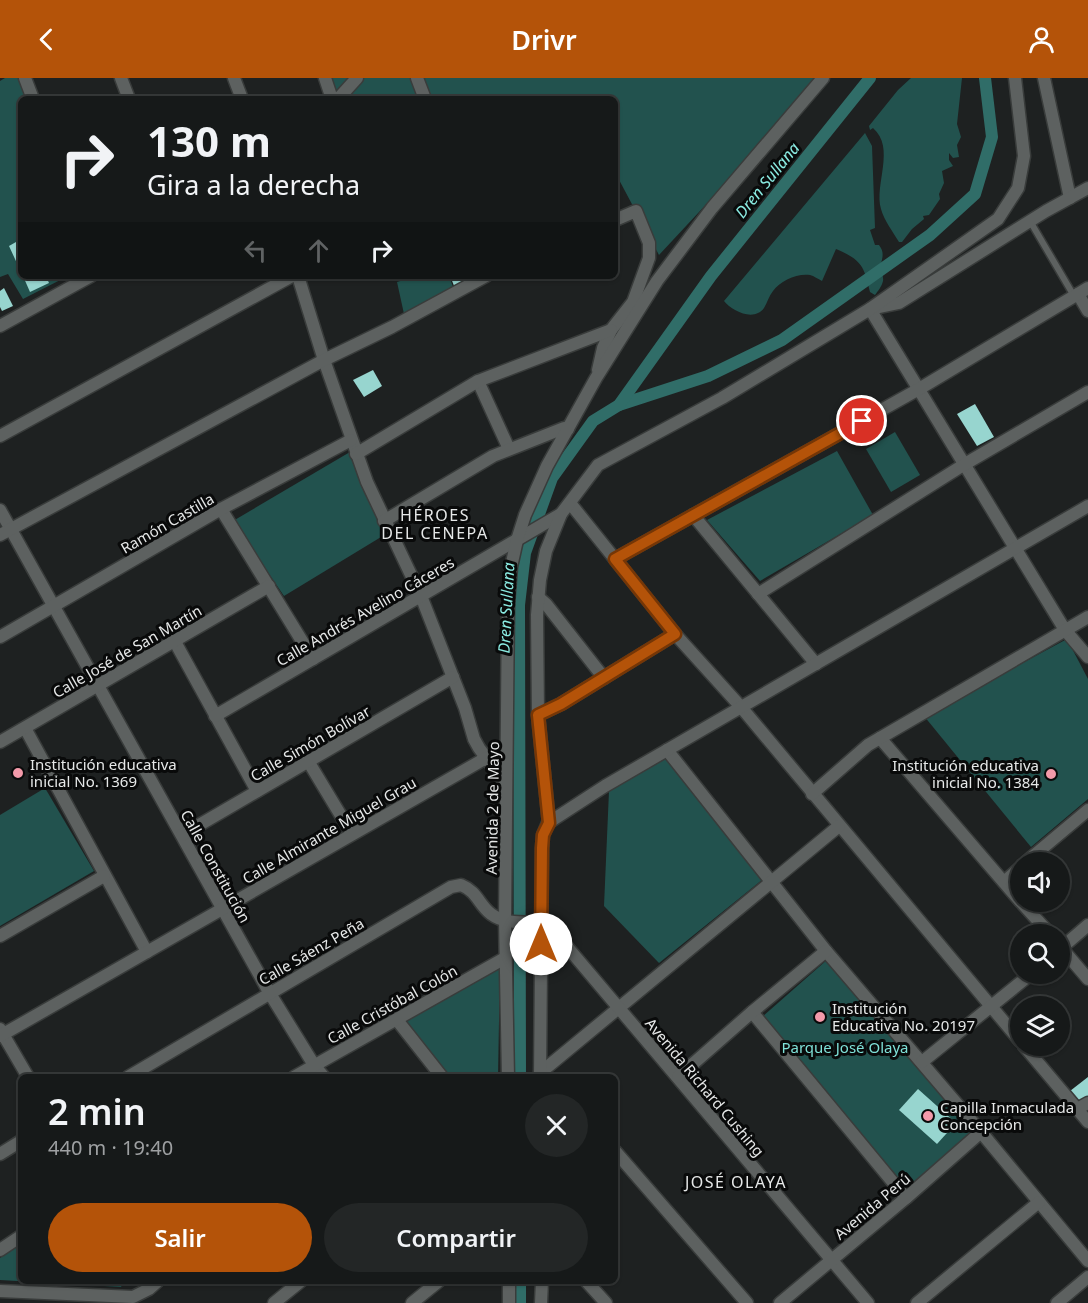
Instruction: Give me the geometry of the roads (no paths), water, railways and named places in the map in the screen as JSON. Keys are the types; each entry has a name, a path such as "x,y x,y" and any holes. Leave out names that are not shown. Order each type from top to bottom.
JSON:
{"street":[{"path":"25,78 32,96"},
{"path":"122,78 128,96"},
{"path":"234,78 241,96"},
{"path":"325,78 331,96"},
{"path":"341,96 357,78"},
{"path":"417,78 424,96"},
{"path":"596,378 657,281 712,208 823,78"},
{"path":"549,823 538,715 538,597 546,551 556,517 570,503 598,465 723,398 870,309 998,219 1018,188 1024,156 1015,78"},
{"path":"1044,78 1070,198"},
{"path":"870,309 899,303 1030,221 1088,188"},
{"path":"596,378 603,348 611,330 633,302 649,258 650,249 636,211 618,219"},
{"path":"0,326 86,279"},
{"path":"0,436 287,279"},
{"path":"299,279 356,454 384,520 421,596 470,720 474,739 500,777 507,794"},
{"path":"5,532 324,360 392,327 480,279"},
{"path":"615,559 919,389 1080,293 1088,311"},
{"path":"870,309 1065,630 1088,657"},
{"path":"356,454 478,381 611,330"},
{"name":"Avenida 2 de Mayo","path":"508,1074 505,958 508,604 511,567 547,466 596,378"},
{"path":"478,381 509,449"},
{"path":"758,594 965,464 1088,392"},
{"path":"384,520 493,456 564,428 568,429"},
{"name":"Ramón Castilla","path":"0,637 221,509 351,440"},
{"path":"570,503 675,634 741,707 1010,1029"},
{"path":"544,1074 539,922 543,835 549,823 605,786 1088,506"},
{"path":"221,509 313,659"},
{"name":"Calle Constitución","path":"0,510 5,532 53,605 270,992 322,1074"},
{"path":"693,515 816,664"},
{"name":"Calle Andrés Avelino Cáceres","path":"215,716 556,517"},
{"name":"Calle José de San Martín","path":"0,742 269,586"},
{"path":"538,597 604,678"},
{"path":"812,794 868,745 1088,617"},
{"path":"538,715 675,634"},
{"path":"174,640 257,791"},
{"name":"Calle Simón Bolívar","path":"182,835 453,676"},
{"path":"25,728 147,952"},
{"path":"880,738 1010,889"},
{"path":"667,750 826,951 1088,1261"},
{"name":"Calle Almirante Miguel Grau","path":"1,1033 486,758"},
{"path":"308,761 352,834"},
{"path":"1038,852 1088,810"},
{"path":"544,1074 619,1007 839,826"},
{"path":"0,936 104,876"},
{"path":"1004,882 1010,877"},
{"name":"Calle Sáenz Peña","path":"133,1074 451,887 460,885 469,888 489,912 507,921"},
{"path":"1030,912 1041,924"},
{"path":"507,921 539,922"},
{"name":"Avenida Richard Cushing","path":"539,922 547,923 868,1303"},
{"path":"1070,940 1088,925"},
{"path":"678,1077 826,951"},
{"name":"Calle Cristóbal Colón","path":"299,1074 505,958"},
{"path":"1070,959 1088,979"},
{"path":"922,1062 1018,984"},
{"path":"752,1012 906,1198"},
{"path":"397,1020 440,1074"},
{"path":"1,1033 26,1074"},
{"path":"1034,1056 1083,1106 1088,1122"},
{"name":"Avenida Perú","path":"780,1303 981,1132"},
{"path":"0,1154 18,1143"},
{"path":"618,1154 747,1303"},
{"path":"917,1303 1039,1202"},
{"path":"0,1250 18,1238"},
{"path":"1057,1303 1088,1277"},
{"path":"0,1291 132,1300 150,1284"},
{"path":"274,1303 297,1284"},
{"path":"412,1303 435,1284"},
{"path":"509,1284 509,1303"},
{"path":"541,1303 542,1284"},
{"path":"589,1284 606,1303"}],"lane":[{"path":"1030,221 1080,293"}],"waterway":[{"name":"Dren Sullana","path":"520,1074 519,605 525,553 552,478 593,421 619,405 711,276 870,78"},
{"path":"619,405 708,376 782,340 930,235 975,194 992,137 985,78"},
{"name":"Dren Sullana","path":"520,1284 520,1303"}],"place":[{"name":"Institución educativa inicial No. 1369","path":"18,773"},
{"name":"Institución educativa inicial No. 1384","path":"1051,774"},
{"name":"Institución Educativa No. 20197","path":"820,1017"},
{"name":"Capilla Inmaculada Concepción","path":"928,1116"}],"district":[{"name":"HÉROES DEL CENEPA","path":"435,524"},
{"name":"JOSÉ OLAYA","path":"736,1182"}],"park label":[{"name":"Parque José Olaya","path":"845,1047"}]}
